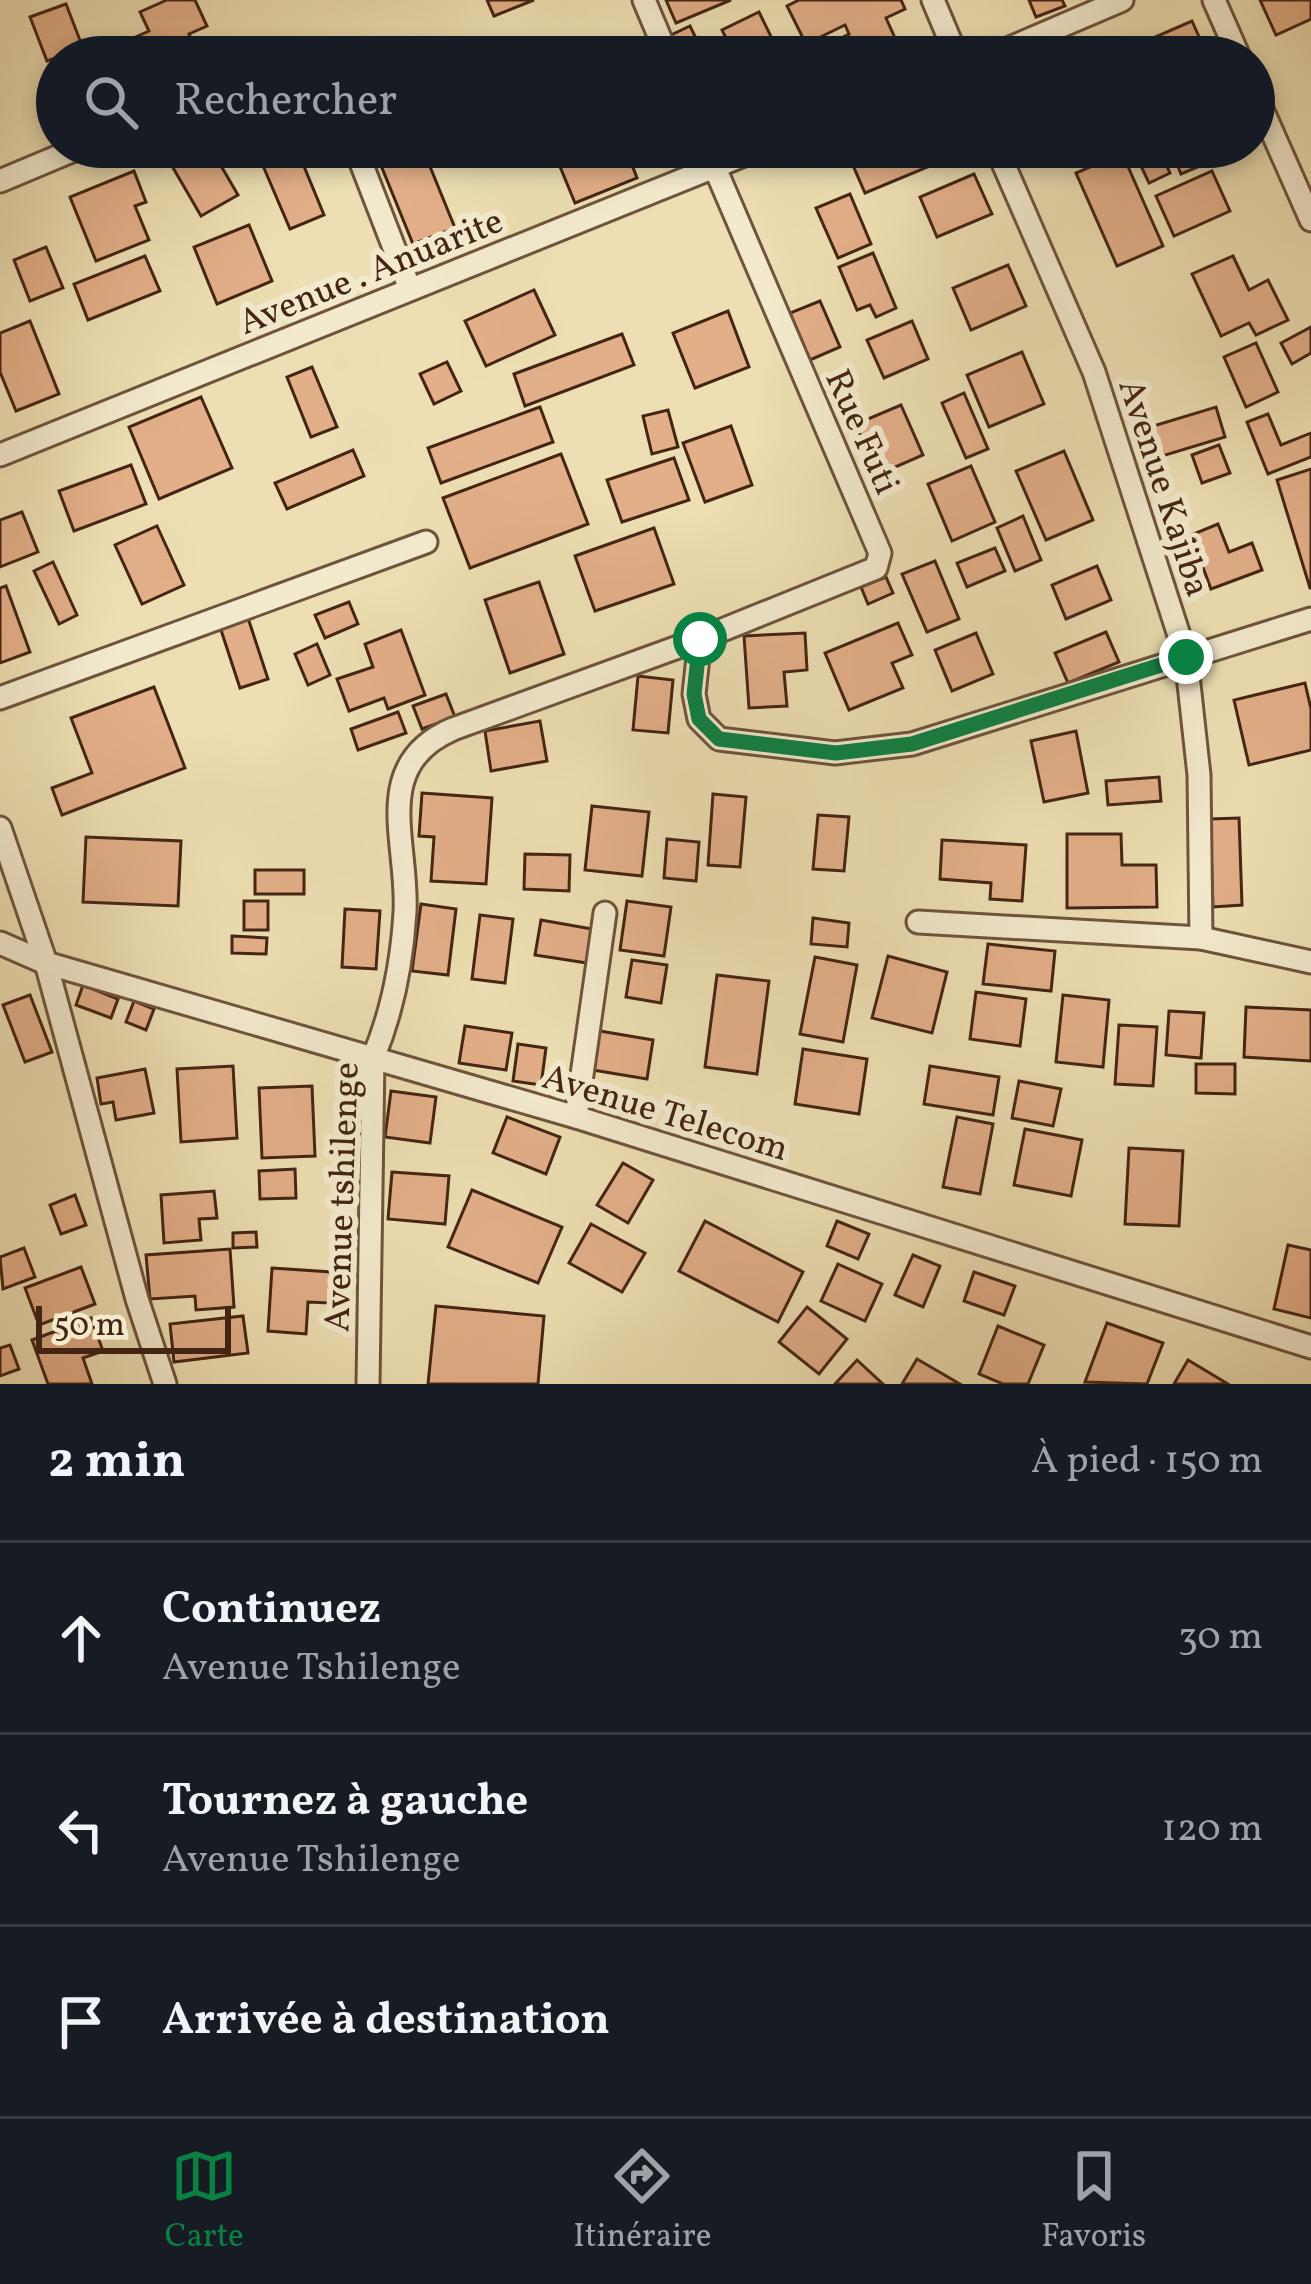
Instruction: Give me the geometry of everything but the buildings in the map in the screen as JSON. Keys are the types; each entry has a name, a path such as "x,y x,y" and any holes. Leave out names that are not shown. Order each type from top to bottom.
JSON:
{"street":[{"path":"644,0 659,36"},
{"path":"933,0 948,36"},
{"path":"1038,36 1122,0"},
{"path":"1214,0 1230,36"},
{"path":"1275,139 1311,220"},
{"path":"0,181 36,166"},
{"path":"363,168 410,289"},
{"name":"Avenue . Anuarite","path":"0,455 410,289 685,168"},
{"name":"Rue Futi","path":"432,738 875,568 880,553 715,168"},
{"name":"Avenue Kajiba","path":"1005,168 1094,372 1186,657 1199,775 1201,938"},
{"path":"0,698 427,542"},
{"path":"700,639 694,694 699,719 719,739 836,753 912,744 1311,619"},
{"name":"Avenue tshilenge","path":"368,1384 373,1058 390,1019 405,910 399,792 412,758 432,738"},
{"path":"0,828 46,963 164,1384"},
{"path":"576,1117 605,914"},
{"path":"918,922 1201,938 1311,962"},
{"name":"Avenue Telecom","path":"0,943 46,963 576,1117 1311,1347"}],"route":[{"path":"700,639 694,694 699,719 719,739 836,753 912,744 1186,657"}]}
